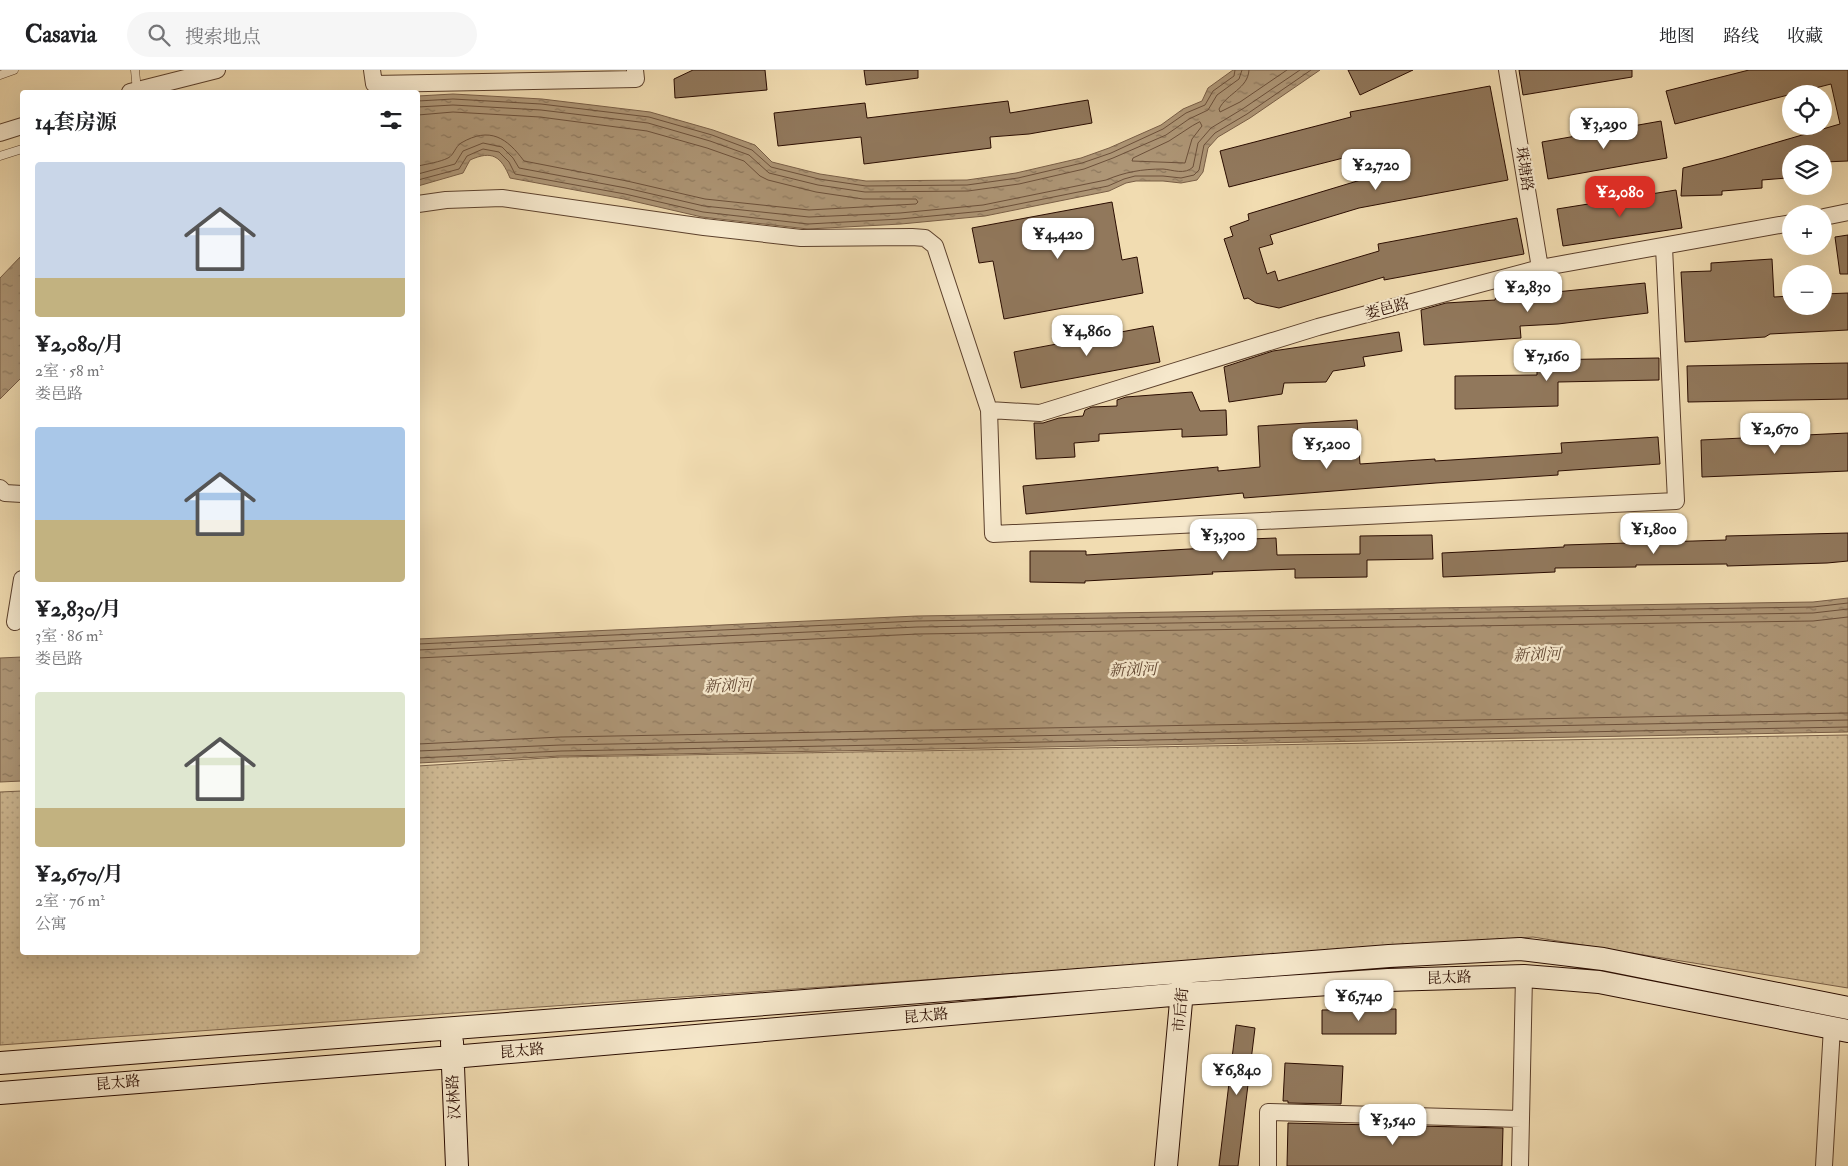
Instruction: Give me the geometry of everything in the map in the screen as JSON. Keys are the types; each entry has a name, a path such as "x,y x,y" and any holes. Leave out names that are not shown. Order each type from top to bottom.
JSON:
{"main road":[{"name":"昆太路","path":"0,1093 452,1057 1183,983 1389,956 1520,949 1603,959 1848,1008"},
{"name":"昆太路","path":"0,1063 451,1029 1183,983 1524,976 1599,982 1840,1029"},
{"name":"市后街","path":"1166,1166 1183,983"},
{"name":"汉林路","path":"451,1029 457,1166"}],"street":[{"path":"141,90 217,70"},
{"path":"372,70 374,84 554,75 636,79 635,70"},
{"name":"珠塘路","path":"1507,70 1540,268"},
{"path":"0,133 20,127"},
{"path":"420,204 446,200 502,198 704,227 801,238 925,238 935,246 989,410 993,534 1676,501 1664,247"},
{"path":"1832,215 1848,212"},
{"name":"娄邑路","path":"989,410 1040,412 1318,327 1540,268 1782,225"},
{"path":"0,488 5,493 20,494"},
{"path":"16,622 20,593"},
{"path":"1520,1166 1524,976"},
{"path":"1824,1166 1840,1029"},
{"path":"1268,1166 1268,1112 1521,1119"}],"lane":[{"path":"0,75 14,70"},
{"path":"133,90 135,70"},
{"path":"0,156 20,150"}],"shaded area":[{"path":"1848,735 1848,988 1533,937 0,1045 0,792 20,791 20,955 420,955 420,766 561,757"}],"water":[{"path":"1233,70 1320,70 1250,118 1218,137 1208,148 1203,172 1197,180 1181,183 1136,181 1126,183 1109,191 985,216 901,224 808,229 702,217 624,199 510,178 503,164 495,157 490,156 470,160 463,173 420,185 420,96 453,94 542,99 650,112 713,130 755,145 772,162 820,174 866,181 967,180 1016,173 1081,158 1109,148 1161,125 1183,109 1202,101 1208,88"},
{"path":"20,257 20,379 0,399 0,278"},
{"name":"新浏河","path":"1848,598 1848,732 561,756 420,763 420,639 917,616 1813,602"},
{"path":"20,657 20,781 0,782 0,658"}],"building":[{"path":"693,70 765,70 767,90 675,98 674,79"},
{"path":"864,70 918,70 918,78 866,85"},
{"path":"1348,70 1413,70 1360,95"},
{"path":"1519,70 1632,70 1632,77 1523,95"},
{"path":"1749,70 1848,70 1848,161 1832,162 1832,145 1782,145 1782,178 1762,180 1762,188 1722,191 1722,195 1681,196 1683,168 1802,135 1832,135 1832,126 1840,124 1831,84 1782,85 1782,97 1675,124 1666,91"},
{"path":"1490,86 1508,180 1359,208 1270,235 1273,244 1259,248 1267,274 1275,271 1278,281 1379,251 1378,244 1517,218 1524,254 1384,280 1384,277 1279,308 1256,303 1248,298 1244,299 1224,239 1233,236 1230,227 1249,220 1248,214 1364,179 1359,154 1229,187 1220,151 1351,117 1350,112"},
{"path":"1088,100 1092,123 1029,134 990,137 991,148 864,164 861,137 778,146 774,113 865,103 867,118 1008,101 1010,113"},
{"path":"1661,121 1667,158 1548,179 1542,142"},
{"path":"1676,190 1682,228 1563,246 1557,209"},
{"path":"1112,202 1122,260 1137,257 1143,293 1004,319 993,261 979,263 972,228"},
{"path":"1848,235 1848,274 1840,274 1835,237"},
{"path":"1772,259 1774,297 1782,297 1782,315 1832,315 1832,294 1848,293 1848,330 1770,334 1765,337 1685,342 1681,272 1711,271 1711,263"},
{"path":"1645,283 1648,313 1558,324 1520,326 1521,338 1424,345 1421,310 1446,303 1495,300 1497,293 1555,289 1556,292"},
{"path":"1153,326 1160,362 1021,388 1014,352"},
{"path":"1399,332 1402,351 1363,357 1365,366 1333,371 1326,382 1284,383 1282,394 1229,402 1224,367 1273,351"},
{"path":"1659,358 1659,380 1558,382 1558,406 1455,409 1455,376 1537,375 1537,360"},
{"path":"1848,363 1848,399 1688,402 1687,366"},
{"path":"1192,392 1200,411 1226,410 1227,435 1182,437 1182,429 1099,434 1099,441 1074,443 1075,457 1036,459 1034,423 1083,416 1085,410 1092,407 1117,406 1117,400 1126,397"},
{"path":"1357,420 1360,464 1562,453 1561,443 1658,437 1660,464 1558,471 1558,475 1244,498 1243,493 1026,514 1023,486 1218,467 1218,471 1260,467 1258,426"},
{"path":"1848,433 1848,471 1702,477 1701,440"},
{"path":"1848,533 1848,561 1727,566 1727,564 1636,565 1636,567 1555,568 1555,572 1443,577 1442,553 1564,547 1564,545 1726,540 1726,536"},
{"path":"1432,535 1433,559 1367,560 1367,577 1295,578 1295,569 1212,572 1213,574 1085,581 1085,583 1030,582 1030,551 1086,551 1086,555 1224,547 1224,540 1276,538 1277,555 1360,554 1360,536"},
{"path":"1396,1009 1396,1034 1322,1034 1322,1010"},
{"path":"1236,1025 1255,1028 1238,1166 1219,1166"},
{"path":"1285,1063 1343,1066 1341,1104 1288,1103 1288,1101 1283,1101"},
{"path":"1288,1123 1503,1128 1502,1166 1287,1166"}]}
